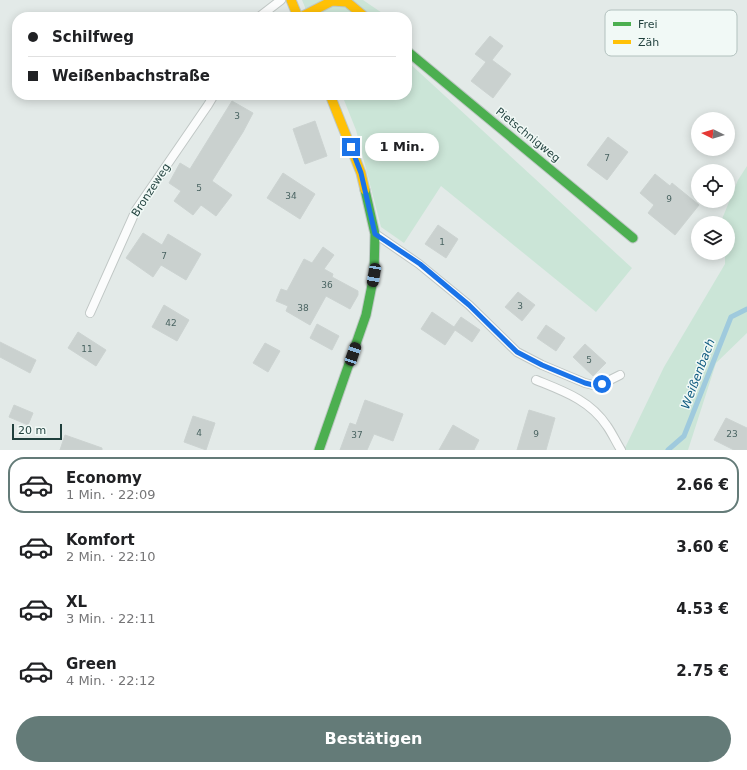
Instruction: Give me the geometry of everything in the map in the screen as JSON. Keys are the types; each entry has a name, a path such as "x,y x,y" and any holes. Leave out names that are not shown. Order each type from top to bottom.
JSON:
{"main road":[{"path":"291,0 296,12"},
{"path":"311,12 332,1 347,2 359,12"},
{"name":"Pietschnigweg","path":"412,55 633,238"},
{"path":"319,450 366,315 374,275 375,234 361,173 332,100"}],"lane":[{"path":"265,12 281,0"},
{"name":"Bronzeweg","path":"90,313 136,210 211,100"},
{"path":"375,234 420,264 469,305 517,352 542,365 593,385 602,384 620,375"},
{"path":"536,380 572,395 592,408 607,425 621,450"}],"green space":[{"path":"302,0 363,0 381,12 307,12"},
{"path":"412,66 632,268 596,312 441,186 404,243 381,227 356,130 344,100 412,100"},
{"path":"747,166 747,333 716,363 688,450 624,450 664,367 725,264 725,260 735,260 735,216 723,216 727,208 735,208 735,187"}],"building":[{"path":"490,36 503,46 492,60 511,74 493,98 471,81 486,62 475,54"},
{"path":"232,101 253,113 243,132 212,181 232,195 216,216 201,205 193,215 174,201 181,191 169,183 180,163 190,169"},
{"path":"315,121 327,156 305,164 293,129"},
{"path":"608,137 628,152 607,180 587,165"},
{"path":"283,173 315,194 300,219 267,198"},
{"path":"655,174 670,186 672,183 691,198 691,208 697,208 675,235 648,213 654,205 640,193"},
{"path":"438,225 458,239 446,258 425,244"},
{"path":"143,233 162,245 168,234 201,254 186,280 161,265 153,277 126,258"},
{"path":"323,247 334,255 324,269 333,274 332,277 358,291 358,295 350,309 326,296 310,325 286,311 288,306 276,301 281,289 287,291 304,259 312,263"},
{"path":"518,292 535,305 522,321 505,307"},
{"path":"164,305 189,320 177,341 152,327"},
{"path":"432,312 454,327 461,317 480,330 472,342 455,330 445,345 421,329"},
{"path":"317,324 339,336 332,350 310,338"},
{"path":"546,325 565,338 556,351 537,338"},
{"path":"78,332 106,350 96,366 68,348"},
{"path":"0,342 36,360 30,373 0,357"},
{"path":"265,343 280,351 268,372 253,363"},
{"path":"585,344 606,363 593,376 573,357"},
{"path":"365,400 403,414 393,441 374,434 367,450 340,450 350,423 356,425"},
{"path":"14,405 33,413 28,425 9,417"},
{"path":"529,410 555,418 546,450 517,450"},
{"path":"193,416 215,423 206,450 184,442"},
{"path":"726,418 747,428 747,450 734,450 714,440"},
{"path":"453,425 479,440 474,450 439,450"},
{"path":"65,435 102,448 102,450 60,450"}],"waterway":[{"name":"Weißenbach","path":"668,450 684,436 731,317 747,309"}],"traffic: fast":[{"path":"412,55 633,238"},
{"path":"319,450 366,315 374,275 375,234 365,190"}],"traffic: slow":[{"path":"291,0 296,12"},
{"path":"311,12 332,1 347,2 359,12"},
{"path":"332,100 361,173 365,190"}],"route":[{"path":"351,147 361,173 375,234 420,264 469,305 517,352 542,365 585,383 593,385 602,384"}]}
